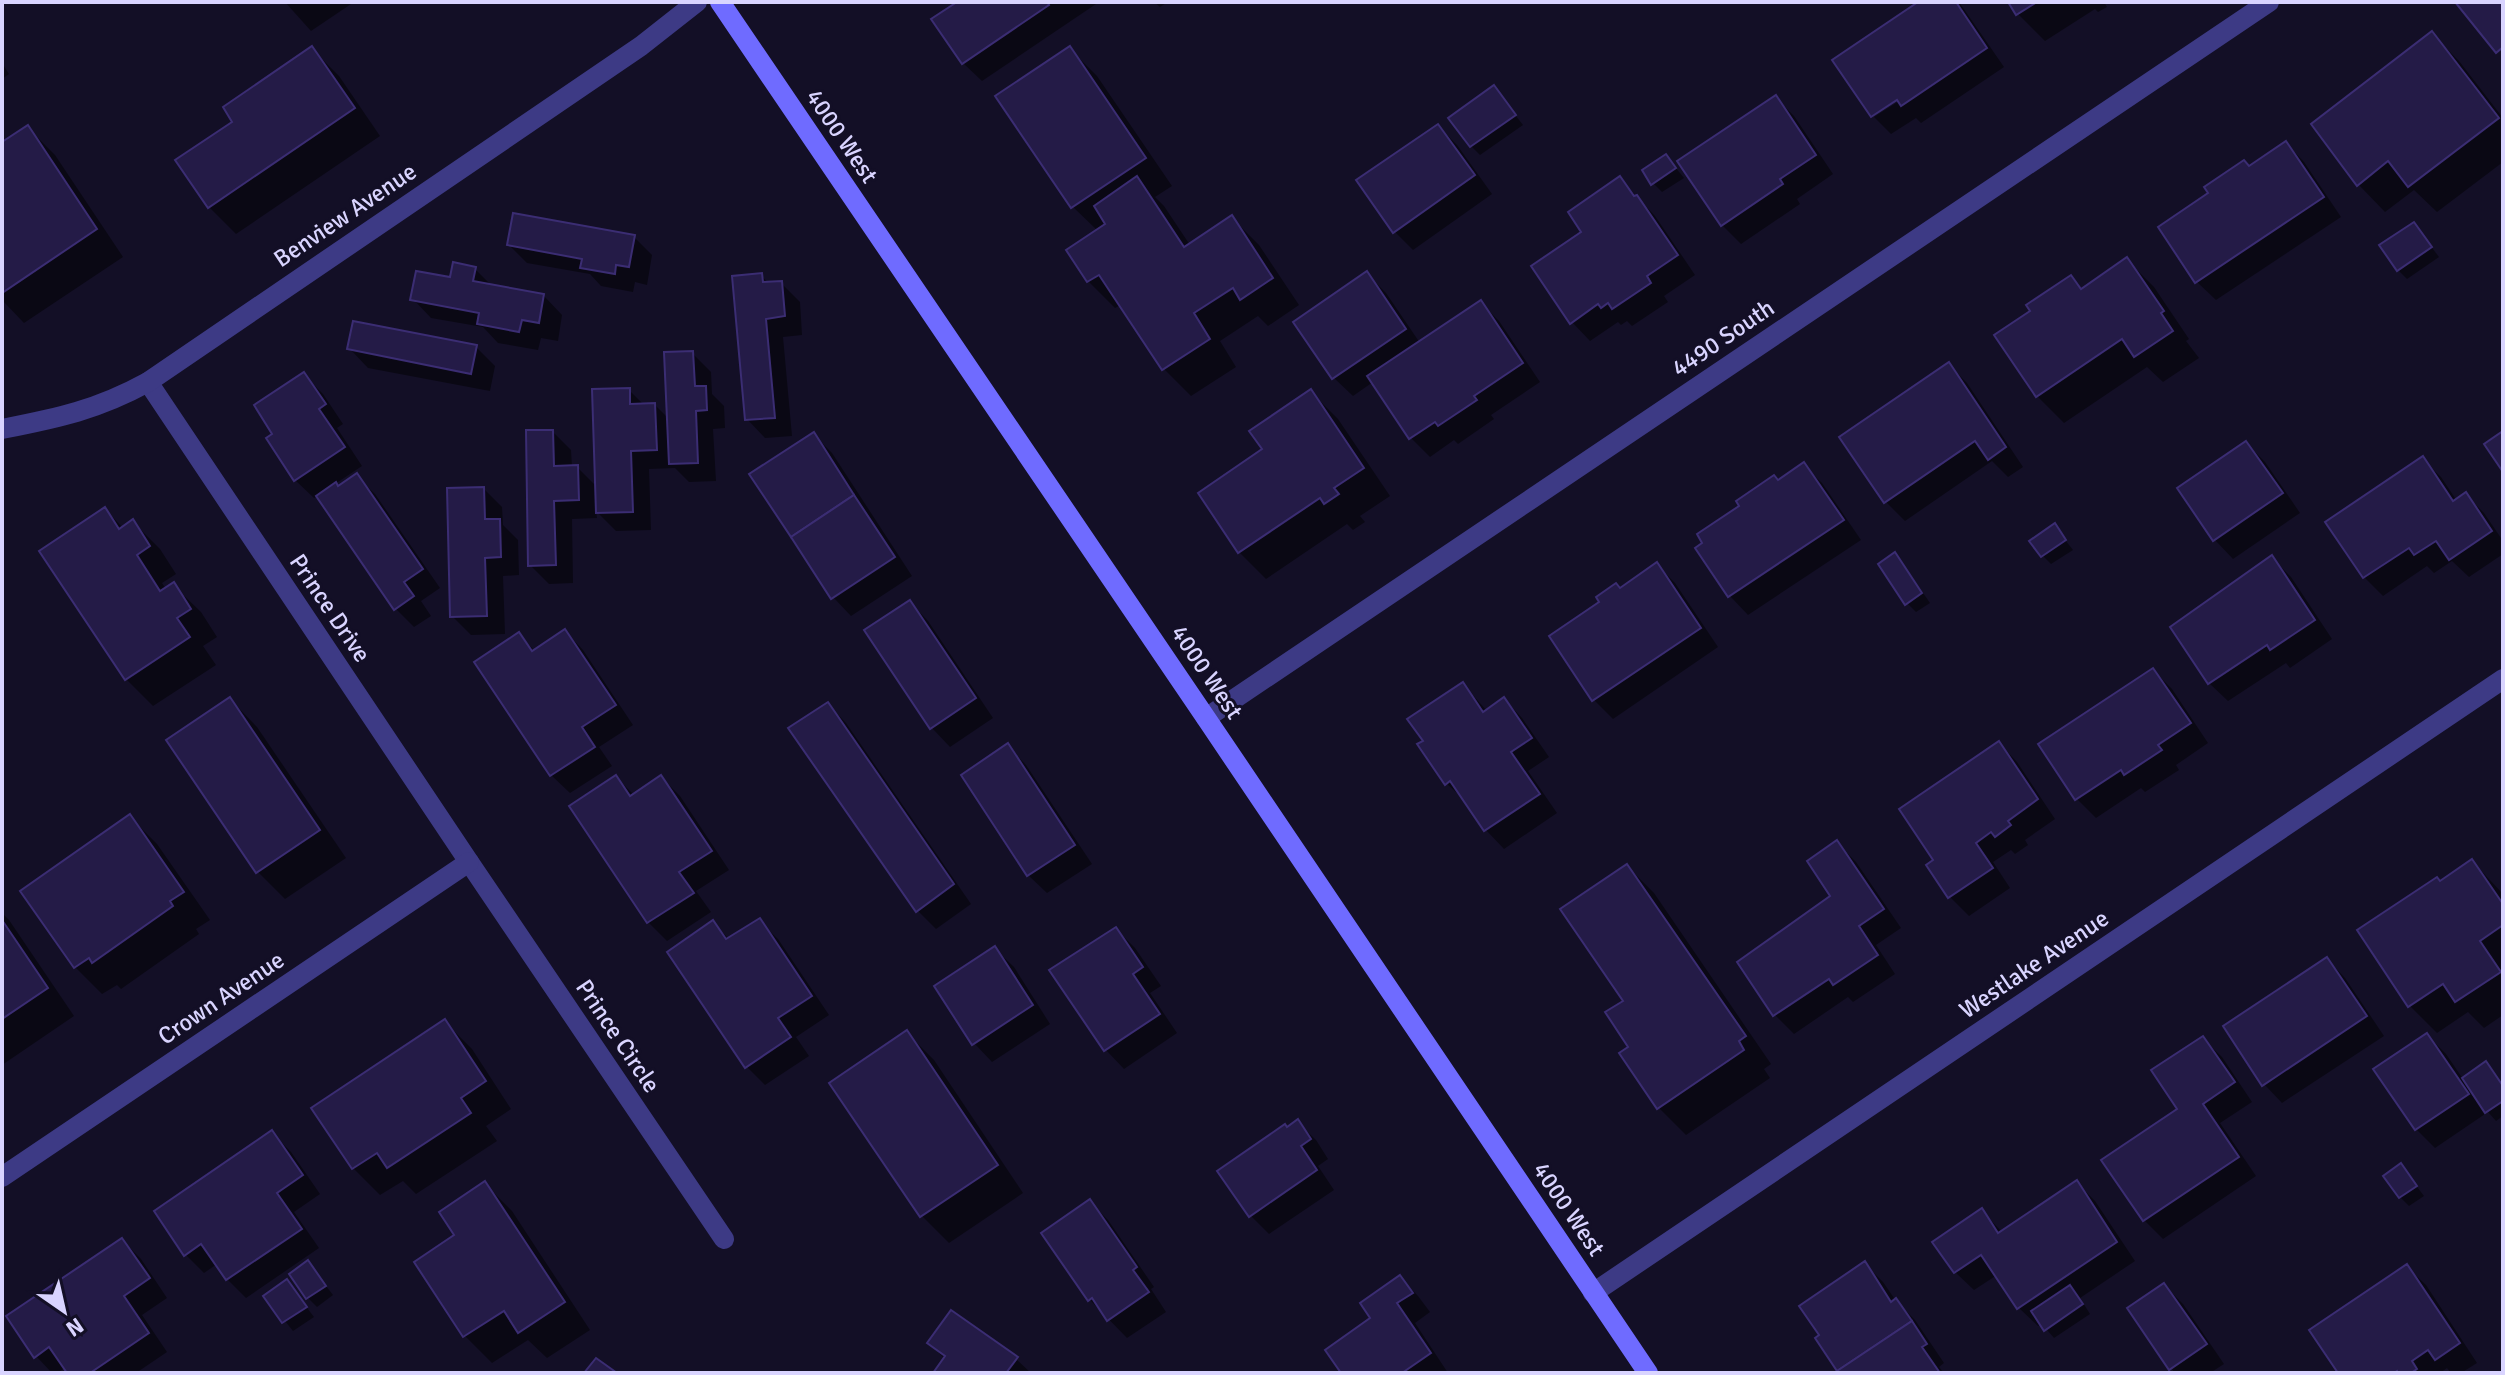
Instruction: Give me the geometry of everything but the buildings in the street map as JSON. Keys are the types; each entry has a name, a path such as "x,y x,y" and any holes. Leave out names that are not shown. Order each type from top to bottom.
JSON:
{"street":[{"name":"Benview Avenue","path":"2,429 75,414 148,382 641,46 697,2"},
{"name":"4000 West","path":"720,2 1648,1373"},
{"name":"4490 South","path":"1206,718 2269,2"},
{"name":"Prince Drive","path":"148,382 469,862"},
{"name":"Westlake Avenue","path":"1593,1293 2503,679"},
{"name":"Crown Avenue","path":"2,1177 469,862"},
{"name":"Prince Circle","path":"469,862 724,1239"}]}
